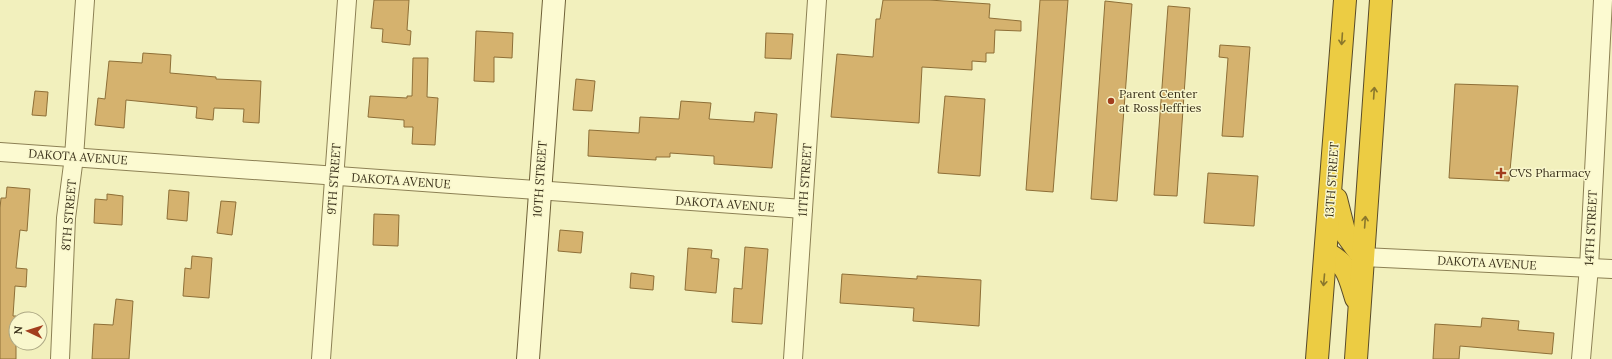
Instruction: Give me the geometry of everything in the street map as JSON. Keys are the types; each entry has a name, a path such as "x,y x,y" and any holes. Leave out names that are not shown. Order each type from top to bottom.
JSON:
{"highway":[{"name":"13TH STREET","path":"1318,359 1345,0"},
{"path":"1356,359 1381,0"},
{"path":"1332,185 1344,230 1362,257"},
{"path":"1326,254 1339,260 1346,268 1360,310"}],"street":[{"name":"8TH STREET","path":"60,359 66,218 74,157 85,0"},
{"name":"9TH STREET","path":"322,359 347,0"},
{"name":"10TH STREET","path":"528,359 554,0"},
{"name":"11TH STREET","path":"792,359 817,0"},
{"name":"14TH STREET","path":"1581,359 1588,268 1603,0"},
{"name":"DAKOTA AVENUE","path":"0,152 803,209"},
{"name":"DAKOTA AVENUE","path":"1362,257 1612,269"}],"building":[{"path":"374,0 409,0 407,30 411,31 410,45 382,42 383,29 371,28"},
{"path":"883,0 929,0 990,4 989,18 1021,21 1021,31 995,30 994,53 986,53 986,62 972,61 972,70 922,67 919,123 831,117 837,54 873,57 876,19 880,19"},
{"path":"1040,0 1068,0 1053,192 1026,190"},
{"name":"Parent Center at Ross Jeffries","path":"1105,1 1132,4 1117,201 1091,199"},
{"name":"Parent Center at Ross Jeffries","path":"1168,6 1190,8 1177,196 1154,195"},
{"path":"476,31 513,33 512,58 494,57 494,82 474,81"},
{"path":"766,33 793,34 791,59 765,58"},
{"name":"Parent Center at Ross Jeffries","path":"1220,45 1250,47 1243,137 1222,136 1228,58 1219,57"},
{"path":"143,53 171,55 170,73 216,77 216,79 261,81 259,123 243,122 244,109 214,108 213,120 196,118 197,107 126,100 124,128 95,125 98,98 105,99 109,61 142,63"},
{"path":"413,58 428,58 427,97 438,98 435,145 412,144 413,127 404,127 404,120 368,117 370,96 407,98 407,96 412,96"},
{"path":"576,79 595,81 592,111 573,110"},
{"name":"CVS Pharmacy","path":"1455,84 1518,86 1509,181 1449,178"},
{"path":"35,91 48,92 46,116 32,115"},
{"path":"945,96 985,99 980,176 938,173"},
{"path":"681,101 711,103 709,119 754,122 755,112 777,114 772,168 714,164 714,156 670,153 670,157 656,157 656,160 588,156 589,130 639,133 640,117 679,119"},
{"path":"1208,173 1258,176 1254,226 1204,223"},
{"path":"7,187 30,189 27,231 20,230 16,268 27,269 26,287 15,286 13,311 8,311 8,351 16,351 16,359 0,359 0,208 1,198 6,198"},
{"path":"169,190 189,192 187,221 167,219"},
{"path":"107,194 123,196 122,225 94,223 95,199 107,200"},
{"path":"221,201 236,202 232,235 217,233"},
{"path":"374,214 399,215 398,246 373,245"},
{"path":"560,230 583,232 581,253 558,251"},
{"path":"745,247 768,249 762,324 732,322 734,288 742,289"},
{"path":"688,248 712,250 711,258 719,259 716,293 685,290"},
{"path":"192,256 212,258 209,298 183,296 185,268 191,269"},
{"path":"631,273 654,276 653,290 630,288"},
{"path":"842,274 917,279 917,276 981,280 979,326 913,321 914,308 840,303"},
{"path":"116,299 133,301 129,359 92,359 94,324 113,325"},
{"path":"1482,318 1519,321 1518,330 1554,333 1552,354 1460,346 1459,359 1433,359 1435,324 1481,327"}],"place":[{"name":"Parent Center at Ross Jeffries","path":"1111,101"},
{"name":"CVS Pharmacy","path":"1501,173"}]}
